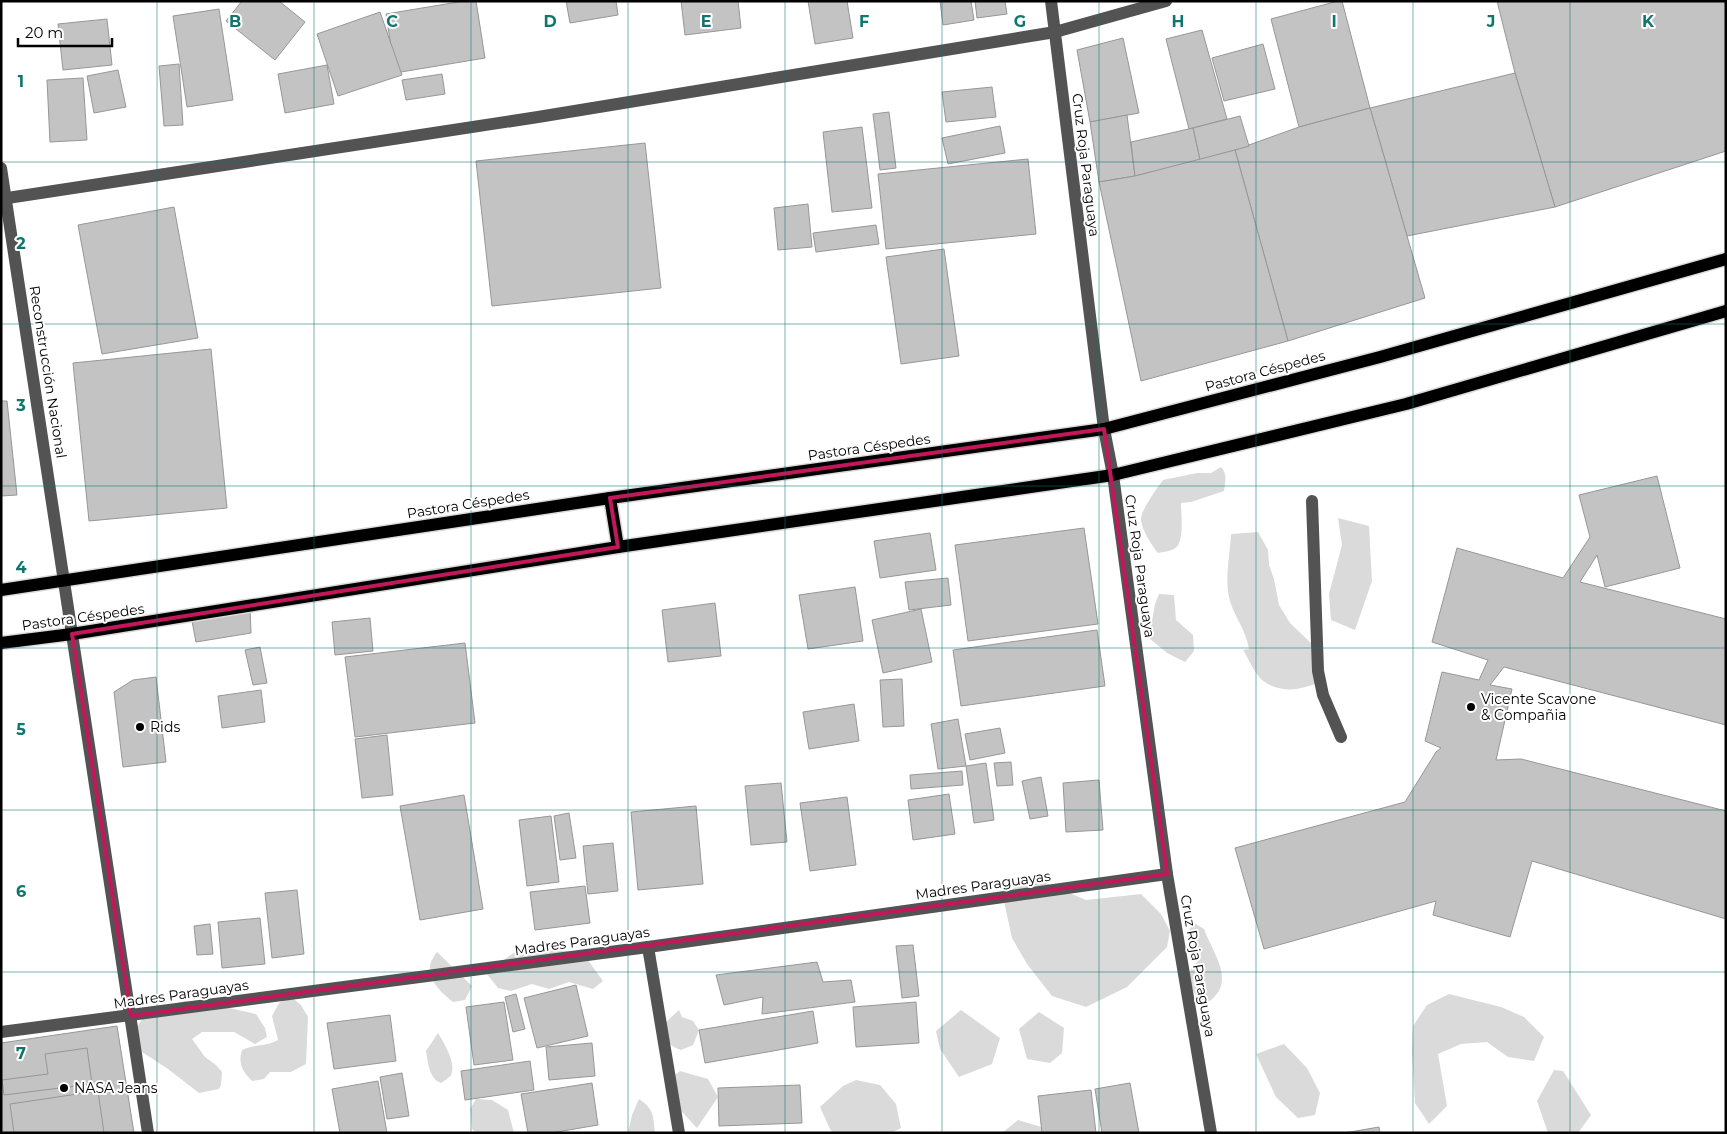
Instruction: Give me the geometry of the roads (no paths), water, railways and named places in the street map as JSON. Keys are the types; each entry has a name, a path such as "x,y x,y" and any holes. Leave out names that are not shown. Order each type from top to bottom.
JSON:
{"main road":[{"name":"Pastora Céspedes","path":"1,590 65,582 610,498 1104,429 1380,357 1726,259"},
{"name":"Pastora Céspedes","path":"1,643 72,634 618,547 1113,475 1406,404 1726,311"},
{"path":"610,498 618,547"}],"street":[{"name":"Cruz Roja Paraguaya","path":"1050,1 1104,429 1113,475 1166,874 1211,1133"},
{"path":"3,198 538,117 1054,32 1166,1"},
{"name":"Reconstrucción Nacional","path":"1,168 3,198 65,582 148,1133"},
{"path":"1312,501 1318,671 1323,695 1341,737"},
{"name":"Madres Paraguayas","path":"1,1032 648,947 1166,874"},
{"path":"648,947 679,1133"}],"place":[{"name":"Vicente Scavone & Compañia","path":"1471,707"},
{"name":"Rids","path":"140,727"},
{"name":"NASA Jeans","path":"64,1088"}]}
